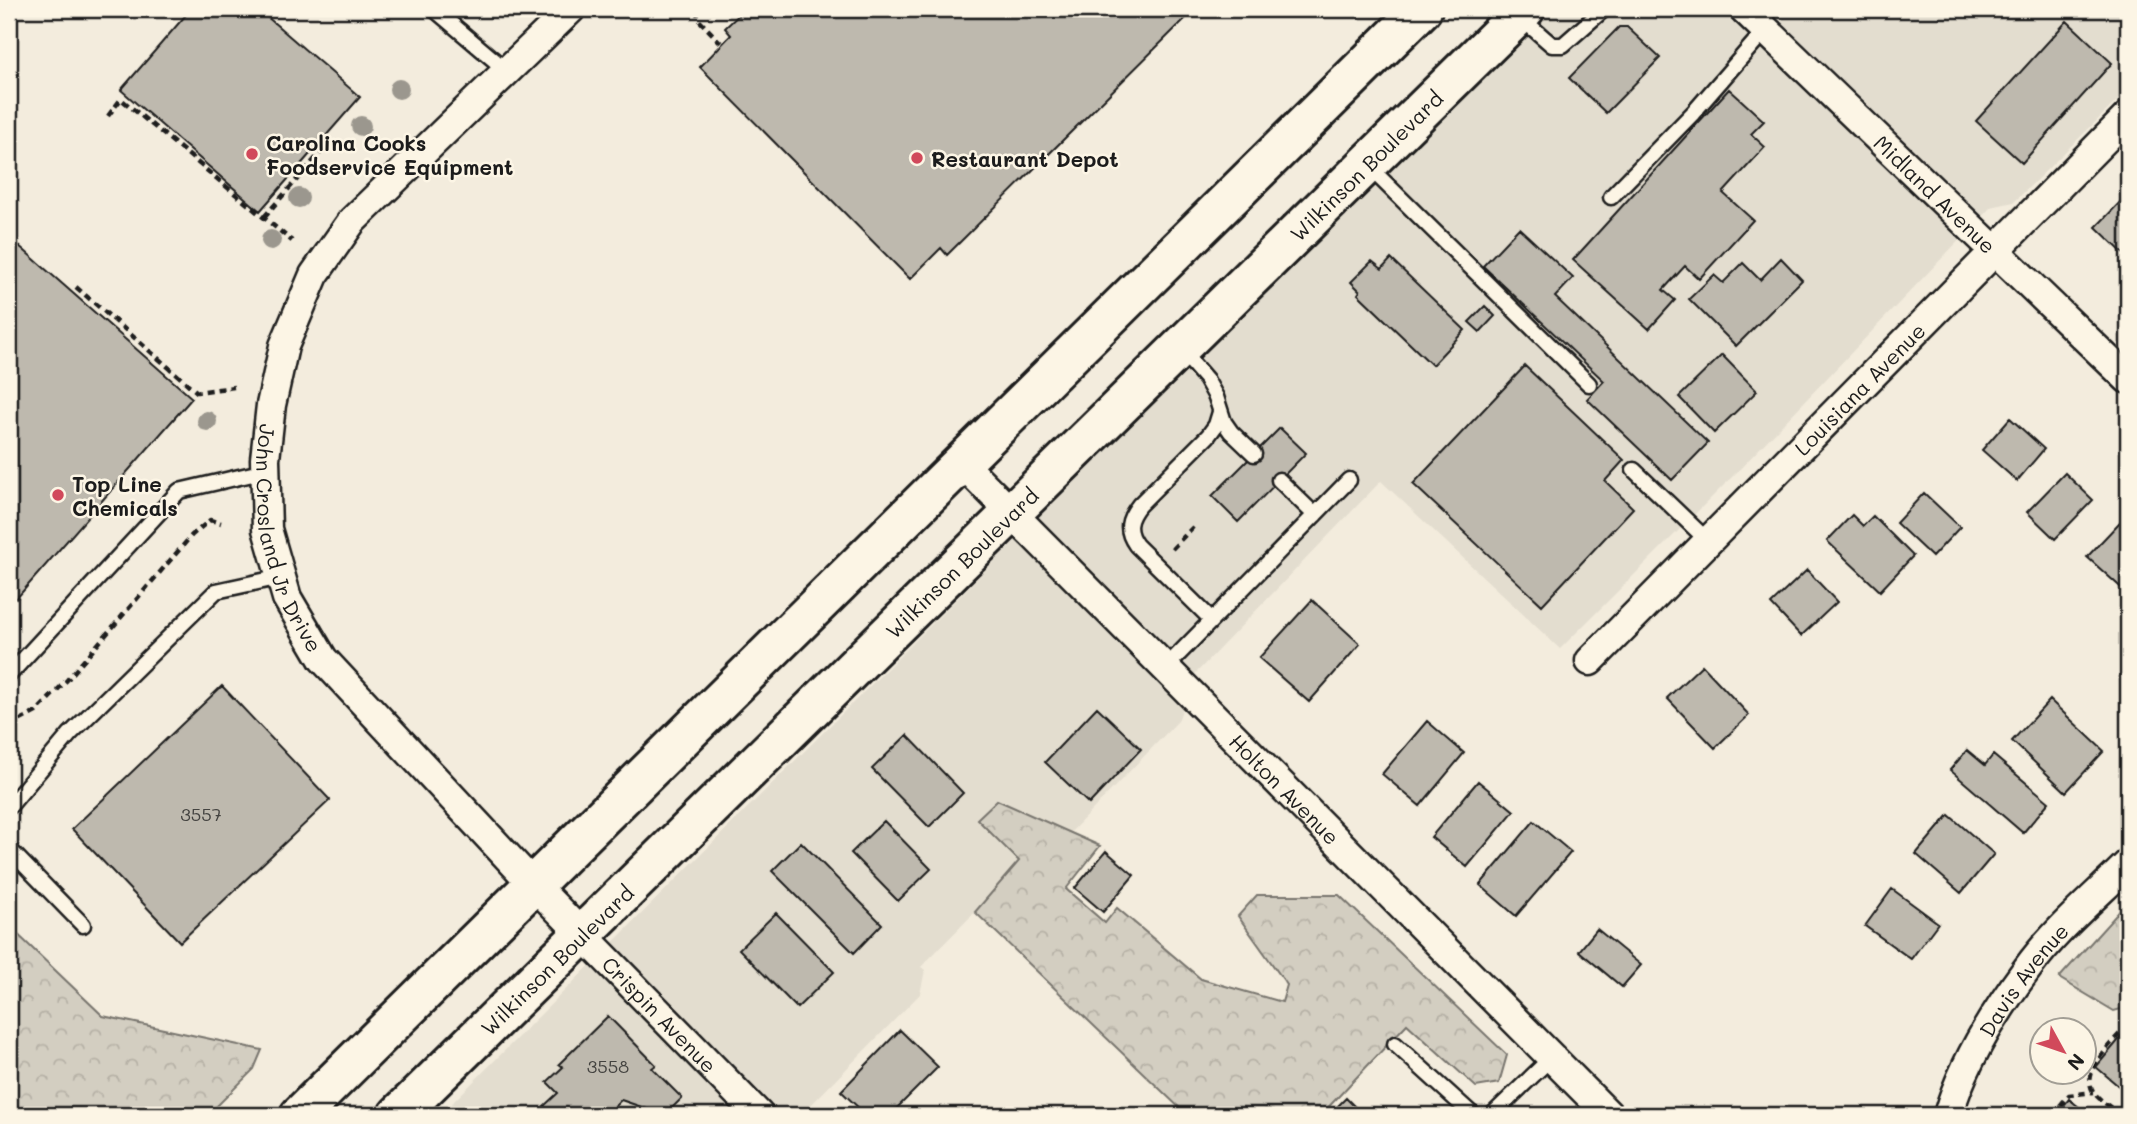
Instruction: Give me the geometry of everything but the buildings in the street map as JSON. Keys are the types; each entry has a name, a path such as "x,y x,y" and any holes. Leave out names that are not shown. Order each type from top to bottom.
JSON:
{"main road":[{"path":"300,1115 532,883 1194,236 1422,9"},
{"name":"Wilkinson Boulevard","path":"398,1115 1521,12"}],"street":[{"name":"John Crosland Jr Drive","path":"532,883 323,659 286,598 267,529 265,471 271,405 284,346 314,275 352,220 571,9"},
{"name":"Midland Avenue","path":"1744,9 2128,379"},
{"name":"Louisiana Avenue","path":"1590,662 2128,116"},
{"name":"Holton Avenue","path":"961,462 1609,1115"},
{"name":"Davis Avenue","path":"1948,1115 1983,1036 2028,968 2128,864"},
{"name":"Crispin Avenue","path":"532,883 759,1115"}],"lane":[{"path":"434,9 507,71"},
{"path":"1521,12 1552,45 1563,44 1604,9"},
{"path":"1611,197 1693,113 1766,29"},
{"path":"1366,164 1589,384"},
{"path":"1179,348 1206,379 1231,432 1254,454"},
{"path":"1212,620 1136,545 1130,537 1128,526 1131,515 1139,505 1208,436 1216,425 1220,412"},
{"path":"12,665 179,491 265,471"},
{"path":"1634,471 1709,542"},
{"path":"1279,480 1315,515"},
{"path":"1164,668 1349,480"},
{"path":"9,807 70,734 216,591 281,577"},
{"path":"9,849 83,925"},
{"path":"1395,1044 1472,1115"},
{"path":"1492,1115 1551,1058"}],"path":[{"path":"696,9 699,20 722,44"},
{"path":"108,116 121,99 292,241"},
{"path":"264,217 322,151"},
{"path":"76,287 197,392 234,387"},
{"path":"9,726 36,712 67,680 192,535 210,520 221,523"},
{"path":"2120,1115 2093,1092 2090,1078 2093,1067 2128,1025"},
{"path":"2052,1115 2069,1095 2093,1092"}],"shaded area":[{"path":"1548,9 2128,9 2128,90 2014,202 1991,207 1737,472 1560,649 1381,481 1195,674 1178,721 1070,833 998,800 978,819 1019,861 975,912 921,967 925,970 920,994 804,1112 807,1115 440,1115"}],"green space":[{"path":"997,800 1100,846 1066,889 1105,923 1117,908 1201,979 1282,1002 1287,985 1238,916 1257,895 1339,895 1507,1055 1499,1083 1476,1087 1407,1024 1321,1115 1187,1115 975,912 1019,861 977,819"},
{"path":"2126,904 2128,1007 2114,1011 2059,978"},
{"path":"9,926 103,1016 262,1050 254,1069 208,1115 9,1115"}],"place":[{"name":"Carolina Cooks Foodservice Equipment","path":"252,154"},
{"name":"Restaurant Depot","path":"917,158"},
{"name":"Top Line Chemicals","path":"58,495"}]}
